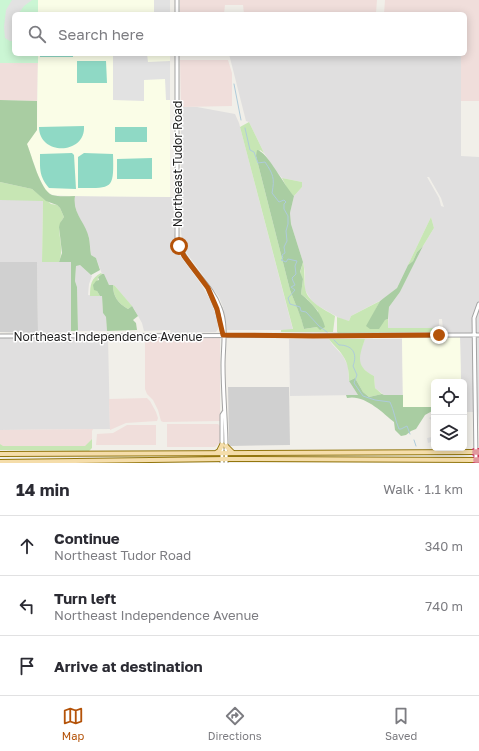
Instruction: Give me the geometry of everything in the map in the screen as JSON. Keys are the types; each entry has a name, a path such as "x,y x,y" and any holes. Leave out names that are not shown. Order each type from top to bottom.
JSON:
{"main road":[{"path":"216,453 224,446 233,453"},
{"path":"0,454 477,452"},
{"path":"0,462 477,460"}],"street":[{"path":"177,0 177,12"},
{"name":"Northeast Tudor Road","path":"177,56 177,239 184,256 208,288 217,309 223,335 224,446"},
{"path":"477,460 474,318 475,311 479,304"},
{"name":"Northeast Independence Avenue","path":"0,336 479,335"},
{"path":"223,421 226,428 224,462"}],"shaded area":[{"path":"12,0 32,0 24,6 20,12 12,12 12,41 5,38 4,27 6,10"},
{"path":"38,0 170,0 170,12 38,12"},
{"path":"154,0 170,0 170,12 154,12"},
{"path":"180,0 377,0 376,12 244,12 243,5 225,5 224,12 180,12"},
{"path":"385,0 479,0 479,101 461,101 461,56 467,56 467,12 384,12"},
{"path":"38,56 170,56 170,197 53,195 46,191 38,175 27,144 37,130"},
{"path":"113,56 147,56 148,62 170,61 170,100 166,100 165,79 144,80 144,101 113,100"},
{"path":"230,56 461,56 461,156 479,157 479,333 444,333 442,319 439,319 439,328 388,328 389,307 400,292 423,246 434,228 431,217 397,288 385,298 351,316 349,321 341,319 313,303 305,290 305,272 291,224 290,213 294,196 302,187 302,182 282,178 264,153 249,122 246,121","holes":["427,177 429,177 441,198 444,207 441,206 439,198"]},
{"path":"180,60 228,60 232,73 232,106 181,107"},
{"path":"0,63 38,63 37,101 0,100"},
{"path":"181,107 197,107 235,114 239,123 293,330 227,330 223,307 219,297 183,246 181,232"},
{"path":"75,196 174,197 174,230 177,249 212,303 218,323 218,329 216,332 171,333 170,330 144,331 142,323 134,309 115,286 109,285 102,274 96,258 91,255 89,237 77,213 74,202"},
{"path":"0,200 43,200 42,262 71,262 71,332 38,333 37,262 0,262"},
{"path":"0,262 37,262 38,333 0,332"},
{"path":"76,265 80,265 92,276 89,284 88,295 102,296 103,313 106,317 107,331 78,331 77,287 75,281"},
{"path":"0,337 108,337 110,429 0,430"},
{"path":"148,337 220,338 220,421 161,421 153,400 147,394 145,389 145,340"},
{"path":"402,337 460,337 461,379 431,379 431,407 403,407"},
{"path":"460,337 479,337 479,429 478,412 467,412 467,379 461,379"},
{"path":"289,339 329,339 343,356 348,366 349,381 358,395 290,396"},
{"path":"365,339 402,339 403,395 384,395 375,388 374,376 368,373 360,365 359,355"},
{"path":"228,387 289,387 290,445 229,446"},
{"path":"147,398 156,412 158,418 157,421 126,423 110,430 109,399"},
{"path":"167,424 218,424 220,426 220,443 215,447 167,447"},
{"path":"127,425 156,425 156,445 96,445 97,434 113,433"},
{"path":"93,429 92,439 86,446 2,446 0,444 0,430"},
{"path":"431,437 431,442 428,443 427,438"}],"green space":[{"path":"0,0 38,0 38,12 12,12 12,56 38,56 38,63 0,63"},
{"path":"40,56 73,56 73,57"},
{"path":"77,61 106,61 107,83 77,83"},
{"path":"0,100 37,101 37,130 27,144 40,180 48,192 52,195 75,196 77,213 89,238 91,255 96,258 100,270 91,275 80,265 76,266 75,281 77,287 78,331 71,331 71,262 59,262 62,253 59,227 64,217 60,208 57,205 46,201 32,189 0,182"},
{"path":"249,122 264,153 260,150 256,156 290,290 300,314 304,329 317,327 318,311 301,294 303,279 300,273 303,262 306,293 317,305 335,316 333,332 281,332 281,330 293,329 240,127"},
{"path":"84,126 83,136 78,142 71,147 62,148 54,147 46,143 41,136 39,127"},
{"path":"115,127 147,127 147,142 115,142"},
{"path":"257,150 266,156 294,196 290,213 291,224 303,262 300,272 303,279 301,294 313,305 322,318 325,327 320,330 317,327 304,329 300,314 290,290 256,156"},
{"path":"72,153 74,155 76,189 49,188 43,180 40,154"},
{"path":"84,153 113,154 112,181 105,187 78,188 78,157"},
{"path":"152,158 152,179 117,179 117,159"},
{"path":"282,178 302,182 302,187 294,196 288,190"},
{"path":"0,182 32,189 51,204 57,205 60,208 64,217 61,221 59,230 61,256 59,262 42,262 43,201 0,200"},
{"path":"431,217 434,228 423,246 417,252 413,261 408,265"},
{"path":"423,246 400,292 389,307 388,319 385,320 379,329 370,329 366,326 380,301 397,288 408,265 413,261 417,252"},
{"path":"101,273 102,274 98,277 97,291 100,296 90,296 92,282 95,277"},
{"path":"104,274 109,285 113,285 115,296 119,302 128,309 132,306 138,316 133,320 136,323 137,330 107,331 106,317 103,313 102,296 94,290 93,285 99,280 98,277"},
{"path":"113,285 132,306 128,309 119,302 115,296"},
{"path":"380,301 367,326 388,319 388,328 439,328 439,332 337,332 337,317 349,321 351,316"},
{"path":"329,339 365,339 360,356 361,365 374,376 375,388 382,394 369,397 363,392 355,378 349,381 348,368 345,359"},
{"path":"355,378 363,392 369,397 382,394 403,395 403,407 431,407 431,412 425,415 416,429 406,435 401,436 395,430 394,422 378,409 366,401 353,397 347,398 346,395 358,395 349,381"},
{"path":"92,439 92,448 89,451 0,450 0,444 3,446 85,446"}],"waterway":[{"path":"234,84 241,120"},
{"path":"245,128 250,150 254,152 258,163 265,162 272,173 272,193 279,202 284,200 286,202 284,204 284,209 288,216 286,231 287,241 284,247 285,253 282,255 283,258 281,260 286,262 288,259 297,261 295,266 296,274 292,278 295,285 291,287 295,290 288,298 290,304 300,307 301,311 306,312 327,332"},
{"path":"334,340 339,345 347,346 353,351 355,357 353,366 357,375 354,383 363,396 375,400 390,402 399,429 407,426 410,434"},
{"path":"414,440 416,446"}],"route":[{"path":"179,246 184,256 208,288 217,309 223,335 439,335"}]}
